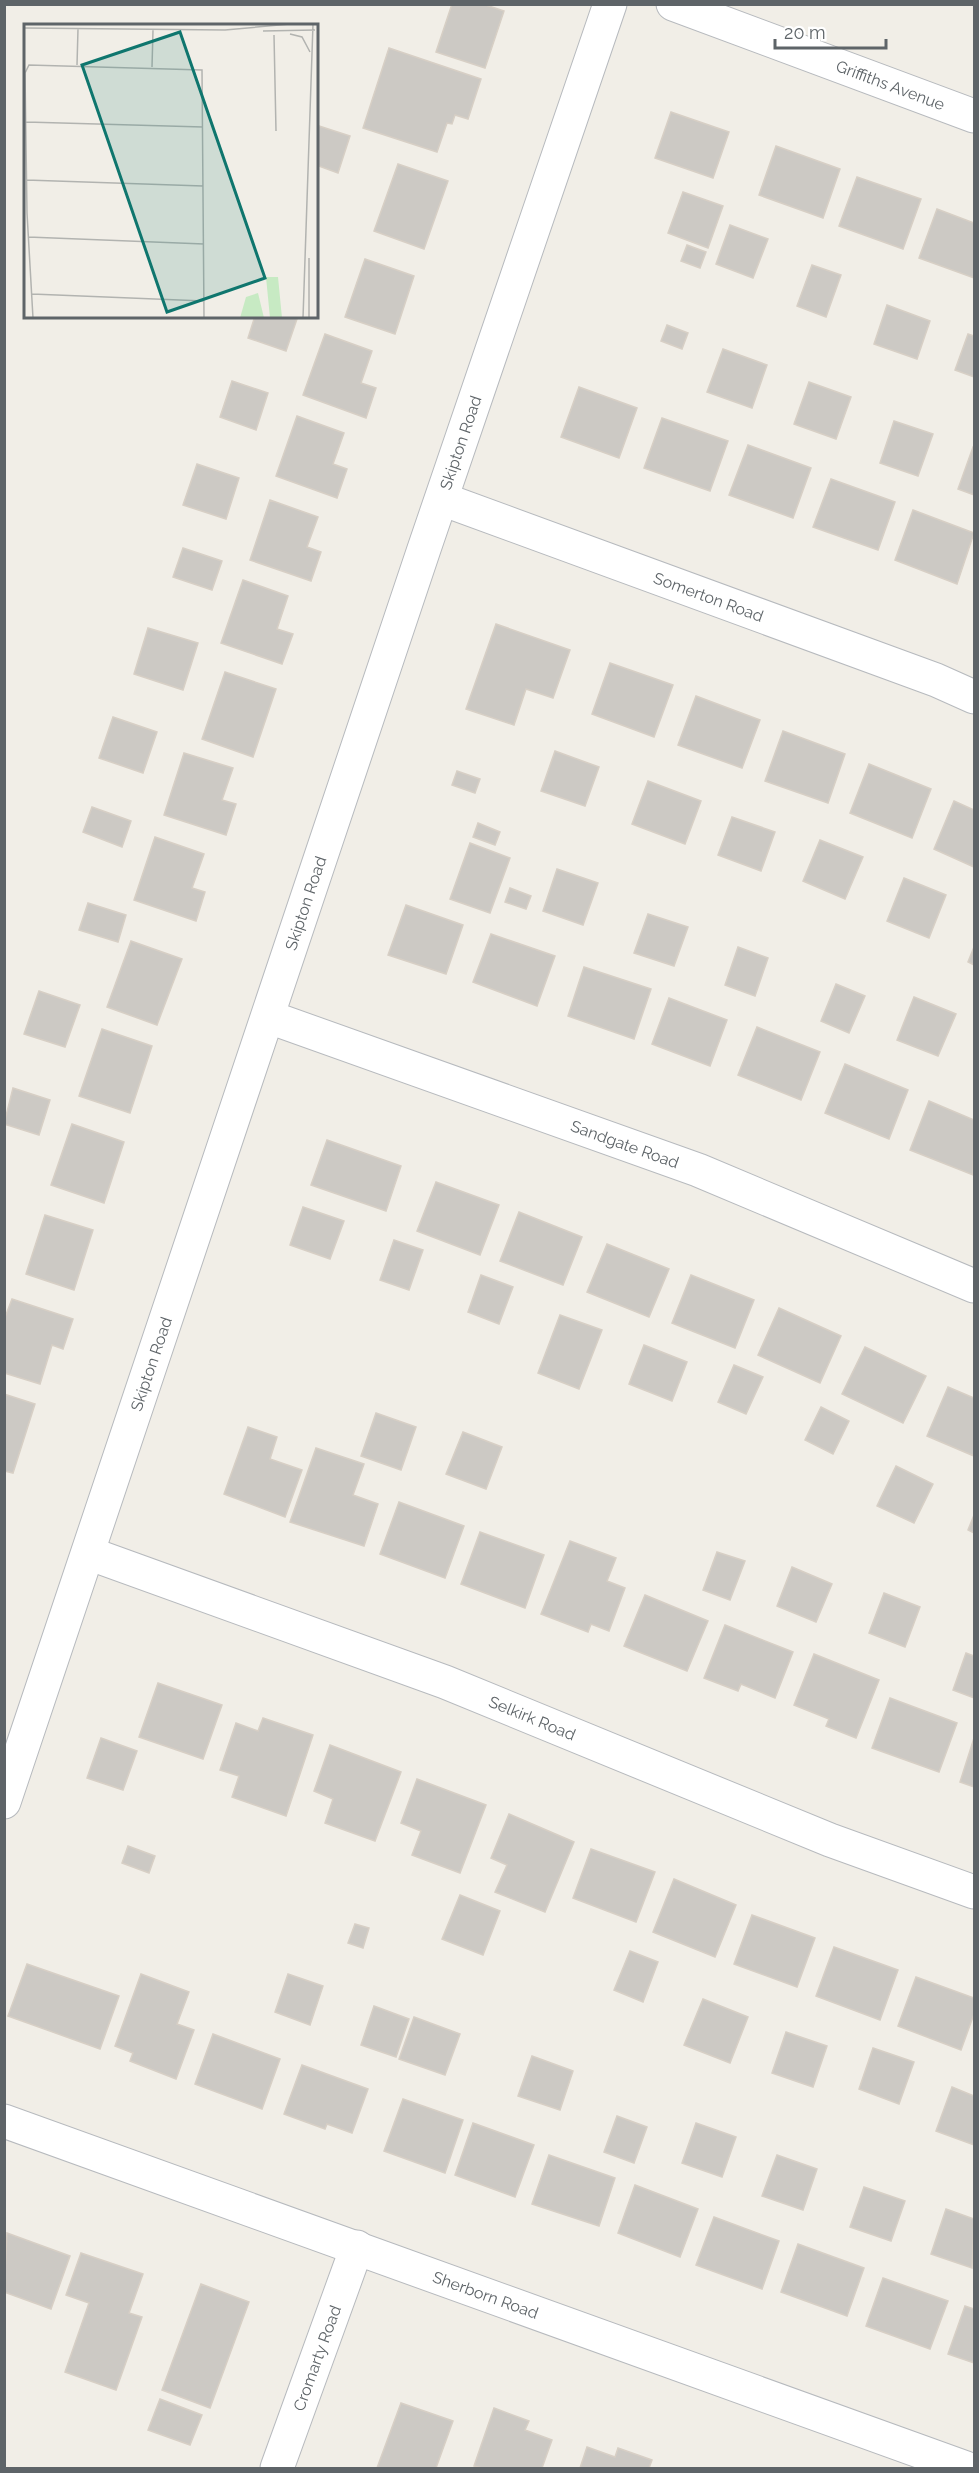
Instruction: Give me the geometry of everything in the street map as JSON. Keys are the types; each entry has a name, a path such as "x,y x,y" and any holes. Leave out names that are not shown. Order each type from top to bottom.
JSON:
{"street":[{"name":"Skipton Road","path":"4,1802 610,4"},
{"name":"Griffiths Avenue","path":"673,4 975,116"},
{"name":"Somerton Road","path":"442,499 975,696"},
{"name":"Sandgate Road","path":"268,1017 698,1170 975,1286"},
{"name":"Selkirk Road","path":"88,1552 445,1682 830,1840 975,1892"},
{"name":"Sherborn Road","path":"4,2121 966,2469"},
{"name":"Cromarty Road","path":"277,2469 357,2247"}],"building":[{"path":"452,4 483,4 504,11 485,68 436,52"},
{"path":"389,48 481,79 468,119 455,115 452,124 447,123 437,152 363,128"},
{"path":"671,112 729,132 713,178 655,158"},
{"path":"318,126 350,136 338,173 318,166"},
{"path":"776,146 840,169 823,218 759,195"},
{"path":"398,164 448,181 424,249 374,231"},
{"path":"857,177 921,199 903,249 839,226"},
{"path":"683,192 723,206 708,248 668,233"},
{"path":"937,209 974,223 974,278 919,258"},
{"path":"730,225 768,239 753,278 716,264"},
{"path":"687,245 706,252 700,268 681,261"},
{"path":"365,259 414,276 395,334 345,317"},
{"path":"812,265 841,275 826,317 797,306"},
{"path":"887,305 930,321 917,359 874,344"},
{"path":"254,318 297,318 286,351 248,338"},
{"path":"667,325 688,333 682,349 661,341"},
{"path":"325,334 372,351 361,383 376,388 366,418 303,395"},
{"path":"968,334 974,336 974,377 955,370"},
{"path":"723,349 767,365 752,408 707,392"},
{"path":"232,381 268,393 256,430 220,417"},
{"path":"809,382 851,397 836,439 794,424"},
{"path":"579,387 637,408 619,458 561,437"},
{"path":"297,416 344,433 333,464 347,469 337,498 276,476"},
{"path":"662,418 728,441 710,491 644,468"},
{"path":"894,421 933,434 918,476 880,463"},
{"path":"748,445 811,468 793,518 729,495"},
{"path":"974,448 974,495 958,489"},
{"path":"197,464 239,478 226,519 183,505"},
{"path":"831,479 895,502 878,550 813,527"},
{"path":"270,500 318,517 307,547 321,552 311,581 250,560"},
{"path":"913,510 974,533 957,584 895,560"},
{"path":"183,548 222,561 212,590 173,577"},
{"path":"243,580 288,596 277,629 293,634 282,664 221,643"},
{"path":"496,624 570,650 553,698 526,689 514,725 466,709"},
{"path":"148,628 198,643 183,690 134,674"},
{"path":"610,663 673,685 654,737 592,714"},
{"path":"225,672 276,689 253,757 202,739"},
{"path":"696,696 760,720 742,768 678,745"},
{"path":"113,717 157,732 143,773 99,758"},
{"path":"783,731 845,754 828,803 765,781"},
{"path":"555,751 599,767 585,806 541,791"},
{"path":"184,753 233,768 222,800 236,804 226,835 164,815"},
{"path":"869,764 931,789 912,838 850,813"},
{"path":"457,771 480,779 475,793 452,785"},
{"path":"648,781 701,801 685,844 632,824"},
{"path":"954,801 974,810 974,867 934,849"},
{"path":"92,807 131,821 122,847 83,832"},
{"path":"732,817 775,832 761,871 718,855"},
{"path":"478,823 500,832 495,845 473,837"},
{"path":"155,837 204,854 192,888 205,892 196,921 134,900"},
{"path":"820,840 863,857 845,899 803,881"},
{"path":"470,843 510,858 490,913 450,899"},
{"path":"557,869 598,883 583,925 543,911"},
{"path":"904,878 946,895 929,938 887,921"},
{"path":"510,888 531,896 526,909 505,902"},
{"path":"88,903 126,915 118,942 79,930"},
{"path":"406,905 463,925 446,974 388,955"},
{"path":"648,914 688,927 674,966 634,953"},
{"path":"491,934 555,956 537,1006 473,982"},
{"path":"131,941 182,959 157,1025 107,1007"},
{"path":"738,947 768,958 755,996 725,985"},
{"path":"974,947 974,965 968,962"},
{"path":"584,967 651,989 634,1039 568,1016"},
{"path":"836,984 865,996 849,1033 821,1021"},
{"path":"39,991 80,1005 65,1047 24,1034"},
{"path":"914,997 956,1014 938,1056 897,1040"},
{"path":"669,998 727,1020 710,1066 652,1044"},
{"path":"757,1027 820,1052 801,1100 738,1075"},
{"path":"102,1029 152,1046 130,1113 79,1096"},
{"path":"845,1064 908,1090 889,1139 825,1113"},
{"path":"13,1088 50,1100 39,1135 4,1124"},
{"path":"929,1101 974,1120 973,1175 910,1150"},
{"path":"72,1124 124,1142 104,1203 51,1185"},
{"path":"327,1140 401,1166 386,1211 311,1185"},
{"path":"436,1182 499,1205 480,1255 417,1231"},
{"path":"303,1207 344,1221 330,1259 290,1245"},
{"path":"519,1212 582,1237 563,1285 500,1261"},
{"path":"45,1215 93,1230 74,1290 26,1274"},
{"path":"394,1240 423,1250 409,1290 380,1280"},
{"path":"607,1244 669,1269 649,1317 587,1292"},
{"path":"481,1275 513,1287 499,1324 468,1312"},
{"path":"691,1275 754,1300 735,1348 672,1323"},
{"path":"12,1299 73,1319 63,1349 52,1345 40,1384 4,1373 4,1320"},
{"path":"779,1308 841,1336 820,1383 758,1355"},
{"path":"560,1315 602,1330 579,1389 538,1373"},
{"path":"644,1345 687,1362 672,1401 629,1384"},
{"path":"865,1347 926,1376 903,1423 842,1394"},
{"path":"734,1365 763,1377 746,1414 718,1402"},
{"path":"948,1387 974,1398 974,1456 927,1436"},
{"path":"4,1394 35,1404 13,1473 4,1471"},
{"path":"821,1407 849,1421 833,1454 805,1440"},
{"path":"376,1413 416,1427 401,1470 361,1456"},
{"path":"248,1427 277,1437 270,1459 302,1470 285,1517 224,1494"},
{"path":"463,1432 502,1447 486,1489 446,1474"},
{"path":"316,1448 364,1464 353,1495 378,1504 364,1546 290,1522"},
{"path":"896,1466 933,1484 914,1523 877,1506"},
{"path":"399,1502 464,1526 445,1578 380,1554"},
{"path":"974,1515 974,1533 968,1530"},
{"path":"480,1532 544,1555 525,1608 461,1584"},
{"path":"570,1541 616,1558 607,1581 625,1588 609,1631 591,1624 588,1632 541,1614"},
{"path":"717,1552 745,1561 730,1600 703,1590"},
{"path":"792,1567 832,1584 816,1622 777,1606"},
{"path":"884,1593 920,1607 905,1647 869,1633"},
{"path":"645,1595 708,1621 687,1671 624,1646"},
{"path":"725,1625 793,1652 775,1698 741,1684 738,1691 704,1678"},
{"path":"966,1653 974,1656 974,1698 953,1690"},
{"path":"814,1654 879,1680 856,1738 826,1726 829,1719 794,1705"},
{"path":"158,1683 222,1705 203,1759 139,1737"},
{"path":"890,1698 957,1723 939,1772 872,1748"},
{"path":"263,1718 313,1735 286,1816 232,1797 239,1776 220,1770 236,1723 258,1731"},
{"path":"101,1738 137,1751 123,1790 87,1778"},
{"path":"974,1738 974,1787 960,1782"},
{"path":"330,1745 401,1772 375,1841 325,1823 333,1799 314,1791"},
{"path":"417,1779 486,1805 460,1873 412,1855 421,1831 401,1823"},
{"path":"509,1814 574,1842 545,1912 495,1892 507,1865 491,1858"},
{"path":"128,1846 155,1856 149,1873 122,1863"},
{"path":"591,1849 655,1872 636,1922 573,1898"},
{"path":"674,1879 736,1905 715,1957 653,1932"},
{"path":"460,1895 500,1911 483,1955 442,1939"},
{"path":"752,1915 815,1938 797,1987 734,1964"},
{"path":"355,1924 369,1928 363,1948 348,1943"},
{"path":"834,1947 898,1970 880,2020 816,1996"},
{"path":"630,1951 658,1962 643,2002 614,1990"},
{"path":"27,1964 119,1996 100,2049 8,2016"},
{"path":"141,1974 189,1992 177,2024 194,2030 176,2079 130,2061 133,2053 115,2046"},
{"path":"288,1974 323,1986 310,2025 275,2012"},
{"path":"916,1977 974,1998 974,2014 961,2050 898,2026"},
{"path":"703,1999 748,2017 730,2063 684,2045"},
{"path":"374,2006 409,2019 396,2057 361,2045"},
{"path":"414,2017 460,2034 445,2075 399,2059"},
{"path":"786,2032 827,2046 813,2087 772,2073"},
{"path":"213,2034 280,2059 262,2109 195,2084"},
{"path":"873,2048 914,2062 899,2104 859,2089"},
{"path":"532,2056 573,2071 560,2110 518,2096"},
{"path":"302,2065 368,2089 352,2133 327,2124 325,2129 284,2114"},
{"path":"952,2087 974,2096 974,2145 936,2131"},
{"path":"403,2099 463,2120 445,2173 384,2151"},
{"path":"617,2116 647,2127 634,2163 604,2152"},
{"path":"473,2123 534,2145 515,2197 455,2175"},
{"path":"696,2123 736,2137 722,2177 682,2163"},
{"path":"549,2155 615,2178 599,2226 532,2204"},
{"path":"777,2155 817,2169 803,2210 762,2196"},
{"path":"635,2185 698,2209 680,2257 618,2233"},
{"path":"864,2187 905,2201 891,2241 850,2227"},
{"path":"946,2209 974,2219 972,2268 931,2254"},
{"path":"714,2217 779,2241 762,2289 696,2265"},
{"path":"7,2233 70,2256 51,2309 4,2292"},
{"path":"798,2244 864,2268 847,2316 781,2292"},
{"path":"81,2253 143,2274 129,2313 142,2317 116,2390 65,2372 89,2303 66,2295"},
{"path":"883,2278 948,2301 930,2349 866,2326"},
{"path":"201,2284 249,2302 210,2408 162,2390"},
{"path":"965,2306 974,2309 974,2363 948,2354"},
{"path":"160,2399 202,2415 190,2445 148,2430"},
{"path":"401,2403 453,2421 436,2468 377,2468"},
{"path":"494,2408 529,2421 525,2430 552,2440 542,2468 474,2466"},
{"path":"587,2447 615,2457 618,2448 652,2460 649,2468 580,2468"}]}
